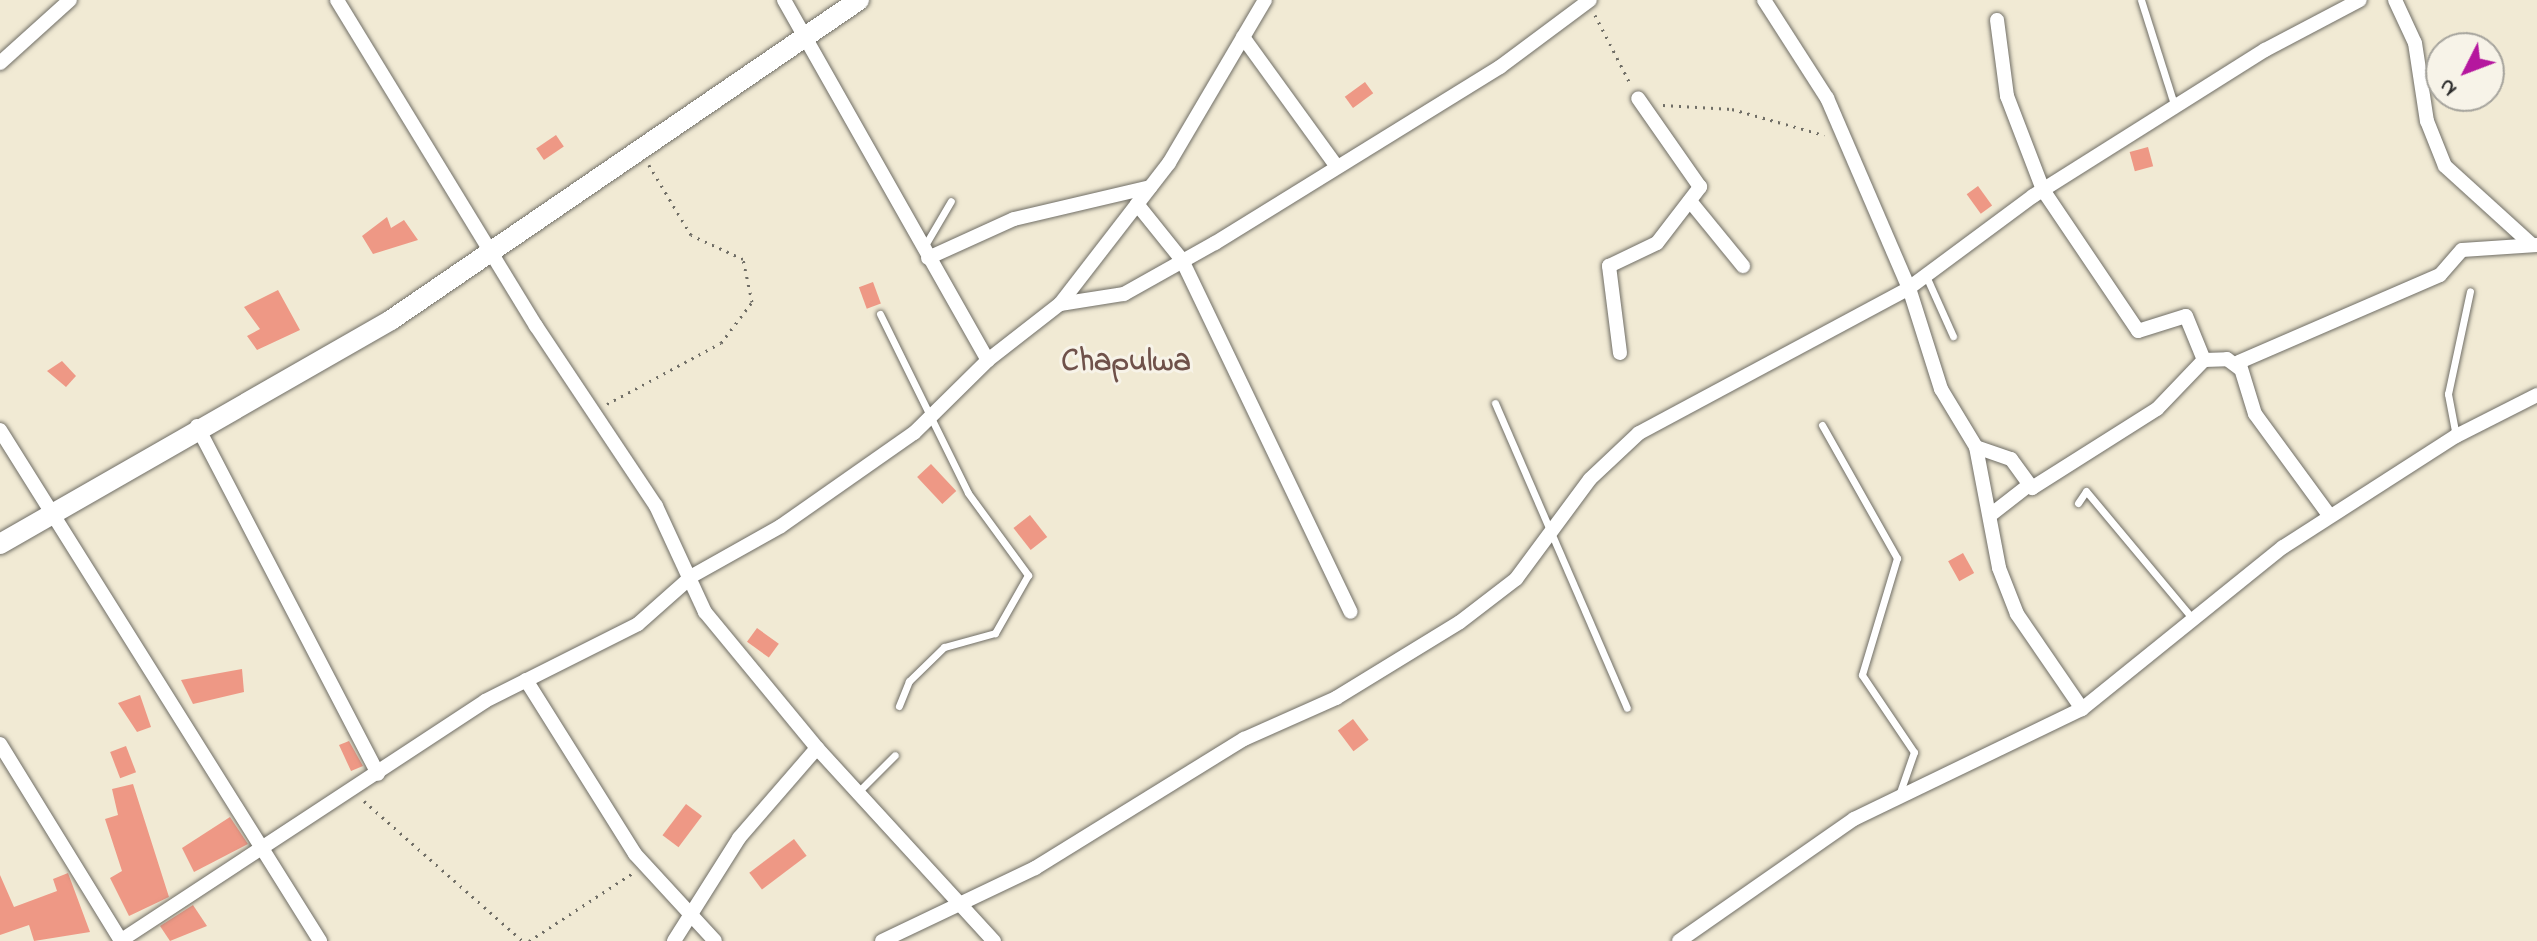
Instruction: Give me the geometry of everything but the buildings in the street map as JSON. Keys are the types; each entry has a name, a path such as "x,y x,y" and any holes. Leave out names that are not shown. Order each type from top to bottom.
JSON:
{"street":[{"path":"0,63 70,0"},
{"path":"337,0 591,413 656,506 692,576 705,612 856,794 955,905 994,941"},
{"path":"784,0 988,360"},
{"path":"0,544 197,426 391,320 859,0"},
{"path":"0,744 121,941 526,680 638,624 692,576 781,526 932,417 988,360 1060,304 1150,187 1265,0"},
{"path":"1764,0 1846,143 1909,288 1941,389 1976,447 1993,513 1999,568 2017,614 2082,709"},
{"path":"882,941 1035,868 1244,739 1397,661 1516,579 1553,536 1590,479 1639,433 1909,288 2043,190 2360,0"},
{"path":"2395,0 2415,43 2427,121 2445,166 2535,244"},
{"path":"1060,304 1124,294 1500,67 1587,1"},
{"path":"1997,20 2007,96 2043,190 2138,331 2186,316 2204,360"},
{"path":"1243,37 1335,164"},
{"path":"1620,353 1609,266 1657,243 1700,187 1638,98"},
{"path":"926,253 1014,219 1150,187"},
{"path":"1690,201 1743,266"},
{"path":"1137,204 1182,260 1351,612"},
{"path":"2239,368 2247,355 2440,275 2462,250 2493,252 2535,244"},
{"path":"1993,513 2029,485 2056,475 2157,409 2204,360 2227,359 2239,368 2255,414 2329,515"},
{"path":"1679,941 1722,905 1899,795 2082,709 2329,515 2456,436 2537,395"},
{"path":"197,426 378,774"},
{"path":"0,430 266,845 320,941"},
{"path":"1976,447 2011,459 2029,485"},
{"path":"526,680 646,864 715,941"},
{"path":"674,941 739,838 817,748"}],"lane":[{"path":"2141,0 2176,109"},
{"path":"926,253 951,201"},
{"path":"1926,276 1953,336"},
{"path":"2456,436 2448,394 2470,291"},
{"path":"880,314 968,493 1028,575 995,633 944,647 909,681 899,706"},
{"path":"1495,403 1627,708"},
{"path":"1822,425 1897,558 1862,675 1914,752 1899,795"},
{"path":"2078,503 2086,491 2194,620"},
{"path":"856,794 895,755"}],"path":[{"path":"1587,1 1638,98 1745,112 1846,143"},
{"path":"591,413 721,343 752,302 743,259 691,235 640,151"},
{"path":"352,792 430,851 526,941 646,864"}],"district":[{"name":"Chapulwa","path":"1126,363"}]}
